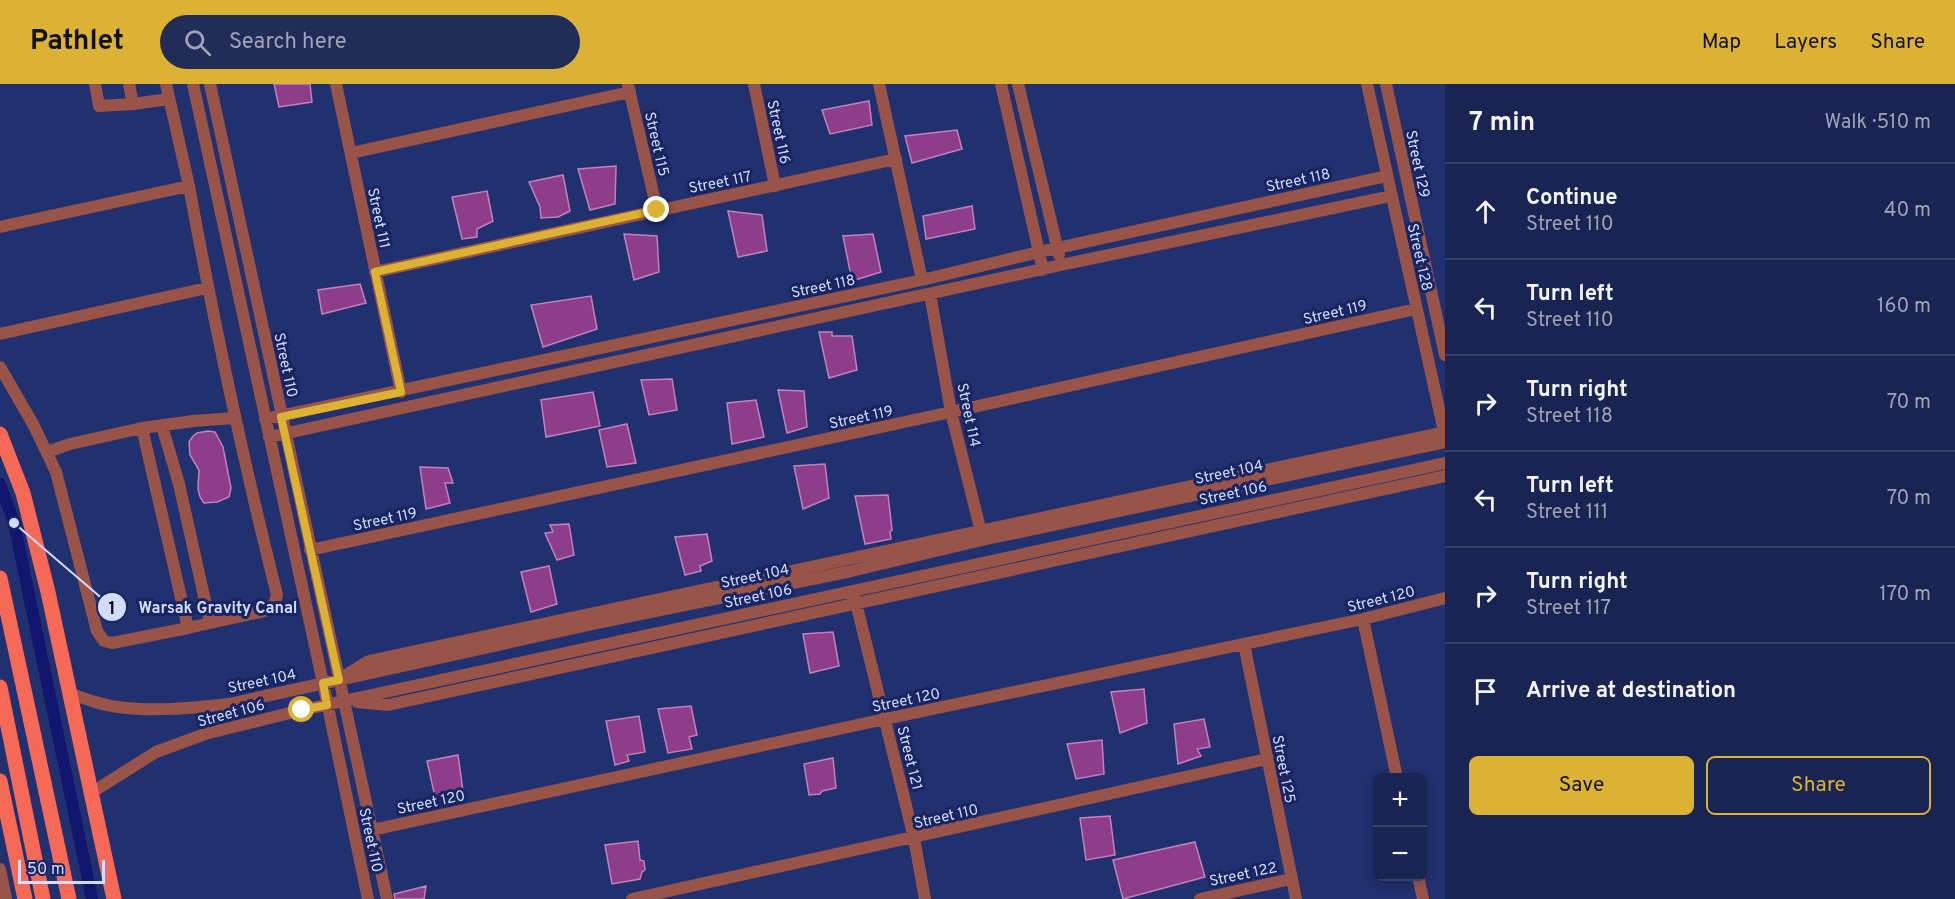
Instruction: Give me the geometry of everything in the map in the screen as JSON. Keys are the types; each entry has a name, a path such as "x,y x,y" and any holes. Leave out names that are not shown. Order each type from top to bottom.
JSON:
{"main road":[{"path":"0,434 23,493 48,592 114,899"},
{"path":"0,578 69,899"},
{"path":"0,687 43,899"},
{"path":"0,781 25,899"}],"street":[{"path":"95,84 99,106 170,99"},
{"path":"129,84 133,104"},
{"path":"0,367 56,472 97,631 104,641 112,643 188,628 265,611 274,604 277,595 235,418 207,288 189,186 166,84"},
{"name":"Street 110","path":"193,84 368,899"},
{"name":"Street 110","path":"210,84 387,899"},
{"name":"Street 111","path":"336,84 401,392"},
{"name":"Street 116","path":"754,84 775,186"},
{"path":"879,84 922,280"},
{"path":"1000,84 1043,270"},
{"path":"1018,84 1061,265"},
{"name":"Street 128","path":"1367,84 1445,435"},
{"name":"Street 129","path":"1386,84 1439,302 1445,356"},
{"path":"351,153 629,88"},
{"name":"Street 115","path":"629,88 657,210"},
{"name":"Street 117","path":"375,272 896,159"},
{"name":"Street 118","path":"265,419 922,280 1387,176"},
{"path":"0,227 189,186"},
{"path":"269,437 1061,265 1391,196"},
{"path":"0,334 207,288"},
{"name":"Street 114","path":"930,294 951,412 981,535"},
{"name":"Street 119","path":"310,550 1416,309"},
{"path":"47,452 70,444 142,428 235,418"},
{"path":"162,426 179,484 210,623"},
{"path":"142,428 188,628"},
{"name":"Street 104","path":"69,693 118,708 181,709 229,704 339,680 465,646 594,624 724,591 847,572 981,535 1140,507 1297,468 1445,435"},
{"name":"Street 106","path":"91,793 156,752 205,734 344,701 466,681 600,646 854,597 1008,563 1146,527 1445,463"},
{"path":"981,535 1297,468"},
{"path":"1008,563 1445,476"},
{"path":"1140,507 1146,527"},
{"path":"465,646 724,591"},
{"path":"466,681 854,597"},
{"name":"Street 121","path":"854,597 914,838 925,899"},
{"name":"Street 120","path":"372,830 1363,619 1445,598"},
{"path":"1363,619 1396,773"},
{"path":"594,624 600,646"},
{"name":"Street 125","path":"1244,644 1296,899"},
{"name":"Street 110","path":"632,899 1267,759"},
{"path":"0,869 4,894"},
{"name":"Street 122","path":"1200,899 1292,879"},
{"path":"1419,881 1423,899"}],"building":[{"path":"274,84 310,84 312,102 279,107"},
{"path":"869,101 872,125 830,134 822,110"},
{"path":"957,130 962,149 912,163 905,136"},
{"path":"616,166 615,204 590,210 578,169"},
{"path":"563,175 570,211 558,217 541,218 540,207 529,182"},
{"path":"487,191 493,221 477,229 477,237 462,239 452,197"},
{"path":"972,206 975,229 926,239 923,216"},
{"path":"728,211 762,215 767,251 738,257"},
{"path":"624,234 657,236 659,272 634,280"},
{"path":"873,234 881,272 852,281 843,236"},
{"path":"360,284 366,303 322,314 318,290"},
{"path":"591,296 597,329 543,347 531,305"},
{"path":"819,332 832,332 832,336 852,336 857,370 829,378"},
{"path":"672,379 677,410 649,415 641,380"},
{"path":"778,390 804,391 807,427 787,433"},
{"path":"593,392 600,426 546,437 541,400"},
{"path":"756,400 764,437 732,444 727,403"},
{"path":"627,424 636,463 607,467 599,430"},
{"path":"215,432 223,447 231,488 229,497 217,502 204,503 198,489 199,470 190,455 189,442 197,433"},
{"path":"825,464 829,498 803,509 794,466"},
{"path":"420,467 448,468 453,483 445,483 450,503 426,509"},
{"path":"888,495 891,539 865,544 855,496"},
{"path":"569,524 574,555 557,560 545,533 553,532 550,525"},
{"path":"707,534 712,561 700,566 701,571 685,575 675,537"},
{"path":"549,566 557,604 531,612 521,572"},
{"path":"833,632 839,666 810,673 803,634"},
{"path":"1144,689 1147,723 1120,733 1111,692"},
{"path":"691,706 697,735 689,737 692,749 668,753 658,709"},
{"path":"639,716 645,752 627,755 629,761 615,765 606,721"},
{"path":"1204,719 1210,747 1197,749 1201,756 1178,764 1174,724"},
{"path":"1102,740 1104,774 1076,779 1067,744"},
{"path":"458,755 463,791 435,797 427,761"},
{"path":"833,758 836,788 809,795 804,764"},
{"path":"1110,816 1115,855 1086,860 1080,818"},
{"path":"638,841 640,860 644,861 645,870 640,879 612,884 605,845"},
{"path":"1195,842 1205,877 1123,899 1113,860"},
{"path":"426,886 424,899 395,899 394,894"}],"waterway":[{"path":"0,484 14,523 92,899"}],"place":[{"name":"Warsak Gravity Canal","path":"14,523"}],"route":[{"path":"302,710 327,705 323,683 339,680 281,417 401,392 375,272 657,210"}]}
